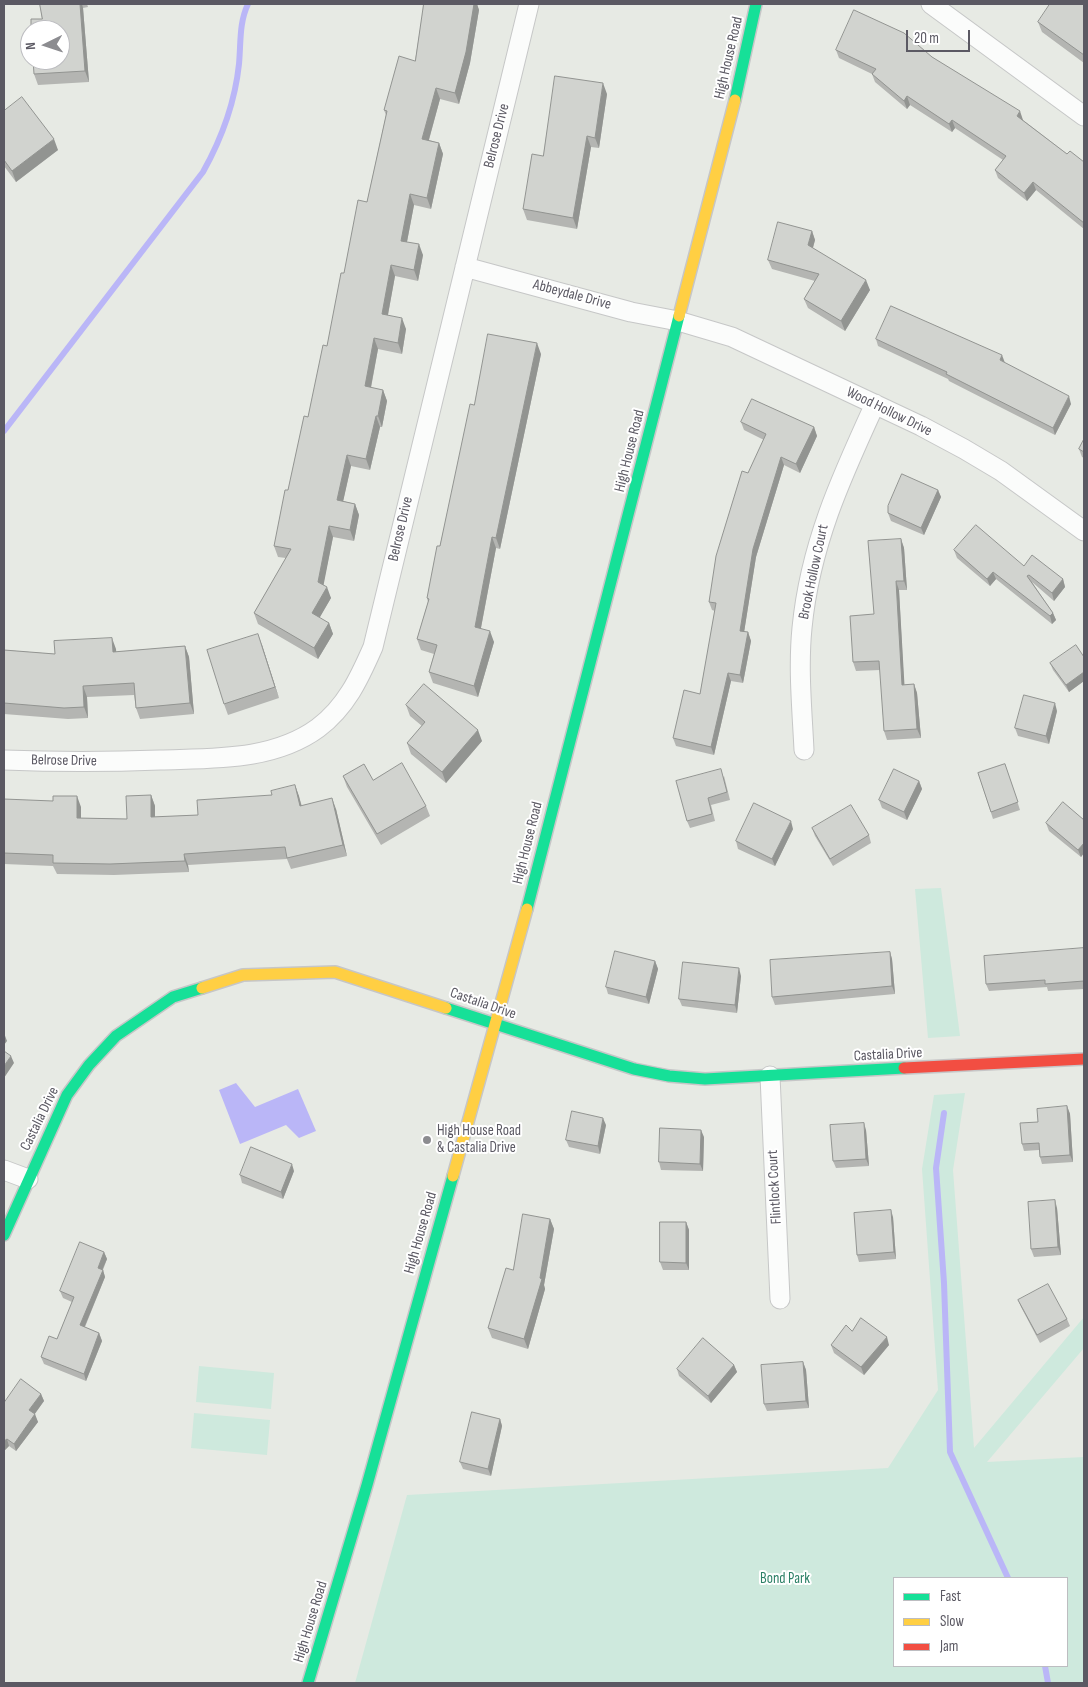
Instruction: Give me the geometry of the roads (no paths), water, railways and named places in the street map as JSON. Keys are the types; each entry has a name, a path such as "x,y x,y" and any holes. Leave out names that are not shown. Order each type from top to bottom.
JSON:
{"main road":[{"name":"High House Road","path":"308,1683 360,1509 495,1024 737,91 756,4"},
{"name":"Castalia Drive","path":"4,1235 67,1095 89,1065 116,1036 173,997 206,985 243,975 335,972 634,1069 670,1076 705,1078 770,1076 1084,1059"}],"street":[{"name":"Belrose Drive","path":"4,760 97,762 252,754 292,742 316,729 343,705 358,682 373,647 529,4"},
{"path":"931,4 1084,116"},
{"name":"Abbeydale Drive","path":"465,267 631,312 678,321"},
{"name":"Wood Hollow Drive","path":"678,321 732,337 921,426 1001,472 1084,531"},
{"name":"Brook Hollow Court","path":"804,750 802,629 812,564 821,530 837,486 876,404"},
{"name":"Flintlock Court","path":"770,1076 780,1299"},
{"path":"4,1170 28,1179"}],"waterway":[{"path":"4,431 203,172 222,133 231,106 239,64 242,26 248,4"},
{"path":"944,1113 936,1168 944,1283 950,1452 1008,1577"},
{"path":"1045,1667 1048,1683"}],"place":[{"name":"High House Road & Castalia Drive","path":"427,1140"}],"park label":[{"name":"Bond Park","path":"785,1579"}]}
